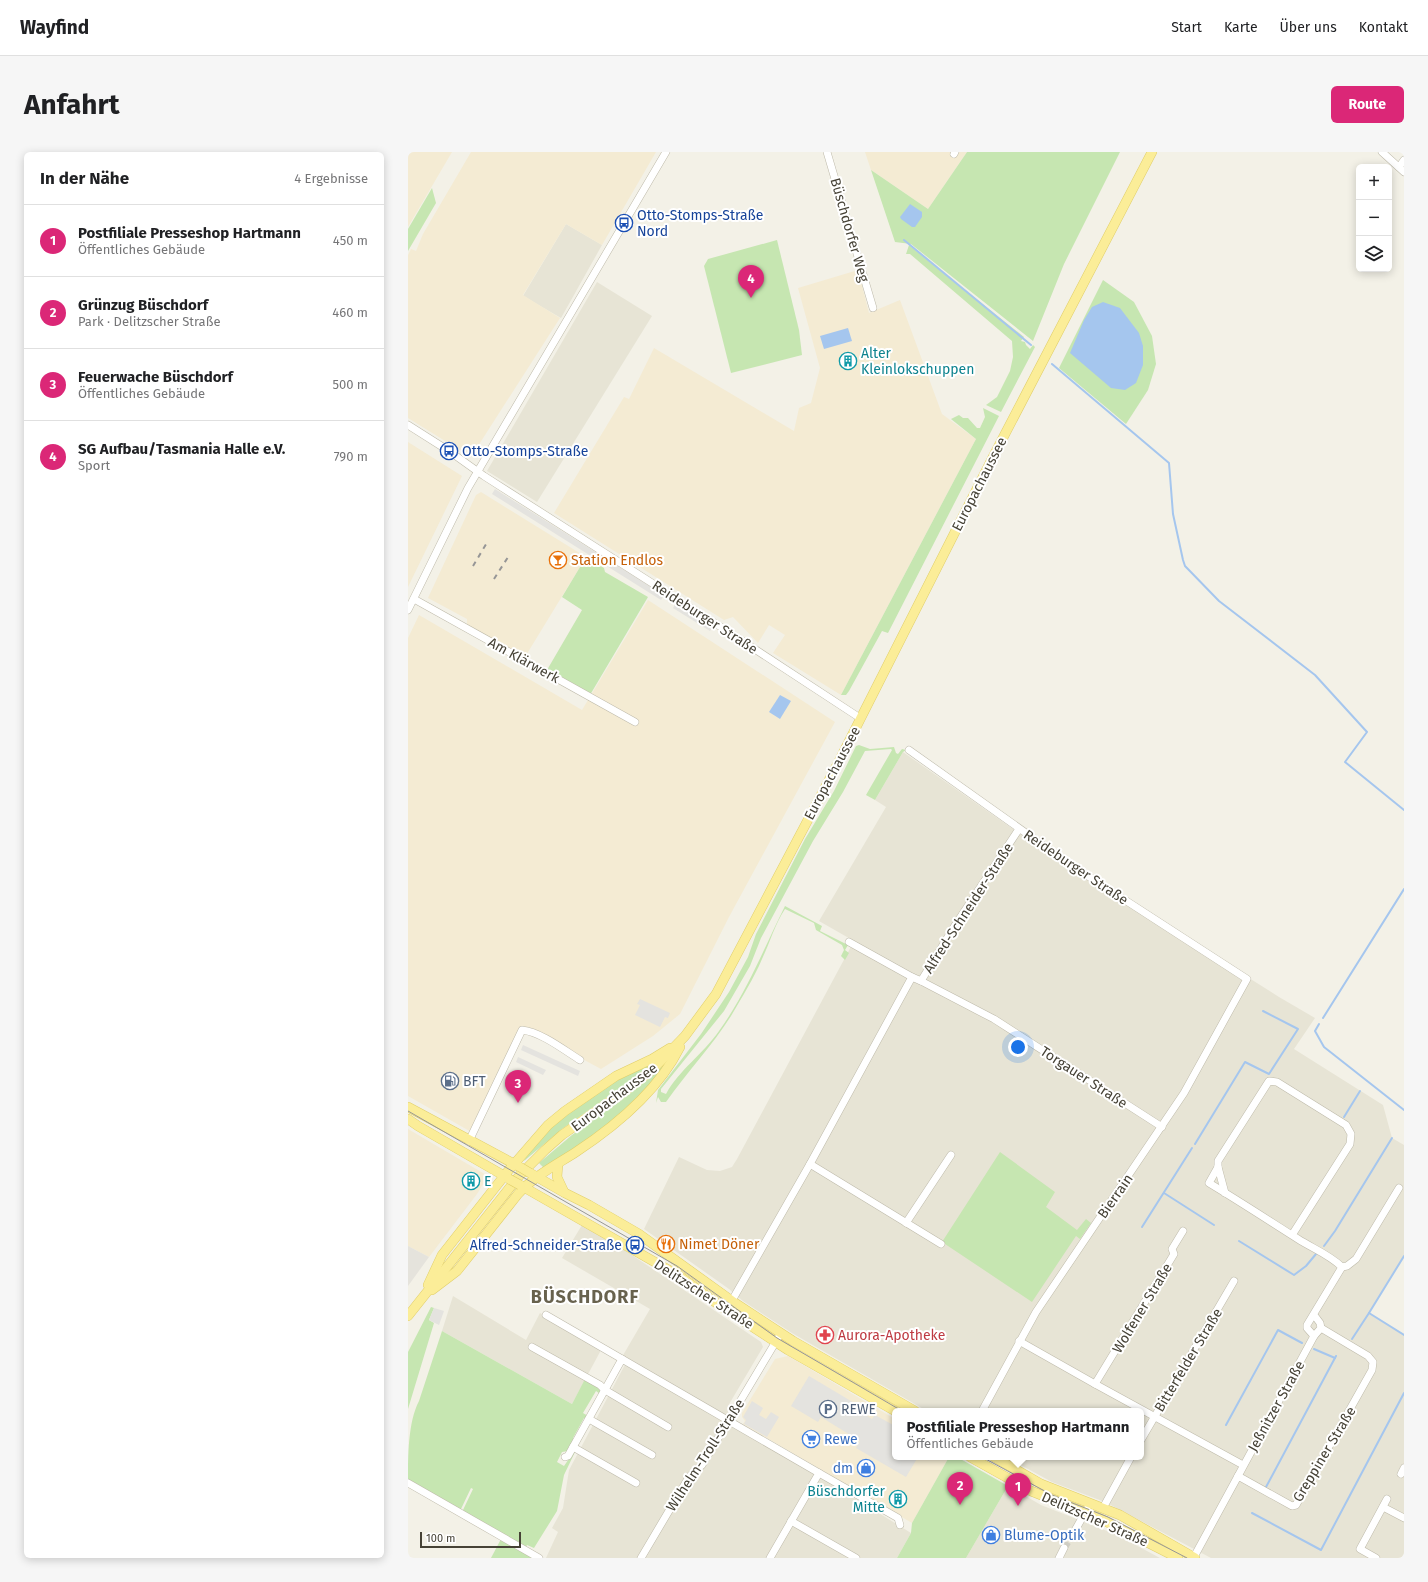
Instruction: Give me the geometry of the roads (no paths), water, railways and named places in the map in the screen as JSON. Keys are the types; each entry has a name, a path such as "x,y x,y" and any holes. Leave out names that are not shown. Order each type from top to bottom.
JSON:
{"main road":[{"name":"Europachaussee","path":"408,1316 508,1188 531,1164 562,1135 641,1080 686,1036 705,1010 726,976 1152,152"},
{"path":"424,1295 457,1271 522,1186 533,1175 558,1164 609,1129 640,1100 663,1074 673,1060 686,1036"},
{"path":"424,1295 442,1255 507,1178 539,1134 554,1119 616,1076 656,1056 686,1036"},
{"name":"Delitzscher Straße","path":"408,1107 469,1141 517,1165 639,1234 732,1301 781,1333 910,1408"},
{"name":"Delitzscher Straße","path":"408,1119 507,1178 681,1277 775,1341 892,1409"},
{"path":"558,1164 557,1177 565,1193"},
{"name":"Delitzscher Straße","path":"975,1460 1031,1491 1119,1527 1178,1558"},
{"name":"Delitzscher Straße","path":"999,1460 1041,1484 1103,1508 1132,1522 1194,1558"}],"street":[{"path":"408,610 468,488 666,152"},
{"name":"Büschdorfer Weg","path":"827,152 873,308"},
{"path":"1382,152 1402,169 1404,160"},
{"name":"Reideburger Straße","path":"408,425 860,718"},
{"name":"Am Klärwerk","path":"414,598 635,722"},
{"name":"Reideburger Straße","path":"909,750 1019,829 1122,899 1247,979"},
{"name":"Alfred-Schneider-Straße","path":"726,1309 810,1164 912,977 921,981 954,927 1019,829"},
{"path":"849,942 912,977"},
{"name":"Bierrain","path":"984,1408 1036,1312 1184,1093 1247,979"},
{"name":"Torgauer Straße","path":"921,981 994,1019 1162,1127"},
{"path":"469,1141 522,1030 530,1031 542,1037 580,1060"},
{"path":"1225,1193 1218,1167 1218,1161 1270,1081 1277,1082 1346,1125 1351,1134 1350,1144 1292,1236"},
{"path":"906,1223 951,1155"},
{"path":"810,1164 941,1244"},
{"path":"1218,1167 1209,1183 1292,1236 1334,1260 1342,1267"},
{"path":"1314,1336 1307,1328 1307,1325 1342,1267 1347,1266 1356,1259 1399,1188"},
{"name":"Wolfener Straße","path":"1095,1384 1174,1254 1172,1249 1183,1231"},
{"name":"Bitterfelder Straße","path":"1144,1434 1234,1280"},
{"path":"546,1315 898,1518 900,1525"},
{"path":"1314,1315 1320,1323 1321,1328"},
{"name":"Jeßnitzer Straße","path":"1238,1476 1314,1336 1321,1328"},
{"name":"Greppiner Straße","path":"1238,1476 1294,1506 1353,1404 1372,1370 1373,1362 1368,1356 1321,1328"},
{"name":"Wilhelm-Troll-Straße","path":"642,1558 689,1478 702,1465 781,1333"},
{"path":"1019,1341 1139,1408"},
{"path":"532,1347 600,1385 605,1390 668,1427"},
{"path":"565,1457 568,1456 622,1359"},
{"path":"1144,1411 1243,1465"},
{"path":"589,1419 652,1455"},
{"path":"573,1447 636,1483"},
{"path":"1103,1508 1129,1460"},
{"path":"770,1558 819,1473"},
{"path":"1194,1558 1238,1476"},
{"path":"408,1483 539,1558"},
{"path":"1376,1558 1360,1549 1387,1499"},
{"path":"1073,1534 1090,1504"},
{"path":"1383,1507 1404,1518"},
{"path":"791,1521 856,1558"},
{"path":"1059,1558 1064,1548"}],"water":[{"path":"910,204 922,212 922,217 915,227 912,227 900,217"},
{"path":"1103,302 1120,308 1139,333 1143,346 1143,365 1136,383 1125,390 1111,388 1070,353 1084,320 1092,307"},
{"path":"848,328 852,341 824,349 820,336"},
{"path":"780,695 791,701 780,719 769,712"}],"waterway":[{"path":"904,240 1031,345"},
{"path":"1052,364 1169,463 1173,514 1185,566 1219,601 1315,675 1367,732 1345,762 1404,810"},
{"path":"1323,1018 1404,889"},
{"path":"1195,1144 1245,1062 1269,1074 1298,1029 1263,1011"},
{"path":"1319,1024 1315,1031 1324,1047 1404,1110"},
{"path":"1344,1117 1360,1091"},
{"path":"1324,1246 1335,1231 1392,1138"},
{"path":"1142,1227 1192,1148"},
{"path":"1164,1193 1214,1225"},
{"path":"1239,1241 1294,1275 1306,1266 1316,1254"},
{"path":"1404,1256 1369,1313 1404,1335"},
{"path":"1352,1339 1369,1313"},
{"path":"1226,1425 1278,1330 1302,1343"},
{"path":"1314,1349 1335,1358"},
{"path":"1266,1487 1336,1356"},
{"path":"1252,1513 1321,1550 1404,1393"}],"tunnel":[{"path":"1064,1548 1073,1534"}],"tram line":[{"path":"408,1111 677,1266 777,1338 897,1408"},
{"path":"988,1460 1052,1495 1108,1517 1187,1558"}],"railway":[{"path":"473,566 488,541"},
{"path":"494,579 510,554"}],"place":[{"name":"Otto-Stomps-Straße Nord","path":"624,223"},
{"name":"SG Aufbau/Tasmania Halle e.V.","path":"751,298"},
{"name":"Alter Kleinlokschuppen","path":"848,361"},
{"name":"Otto-Stomps-Straße","path":"449,451"},
{"name":"Station Endlos","path":"558,560"},
{"name":"BFT","path":"450,1081"},
{"name":"Feuerwache Büschdorf","path":"518,1103"},
{"name":"E","path":"471,1181"},
{"name":"Nimet Döner","path":"666,1244"},
{"name":"Alfred-Schneider-Straße","path":"635,1245"},
{"name":"Aurora-Apotheke","path":"825,1335"},
{"name":"REWE","path":"828,1409"},
{"name":"Rewe","path":"811,1439"},
{"name":"dm","path":"866,1468"},
{"name":"Büschdorfer Mitte","path":"898,1499"},
{"name":"Grünzug Büschdorf","path":"960,1505"},
{"name":"Postfiliale Presseshop Hartmann","path":"1018,1506"},
{"name":"Blume-Optik","path":"991,1535"}],"district":[{"name":"BÜSCHDORF","path":"585,1297"}]}
